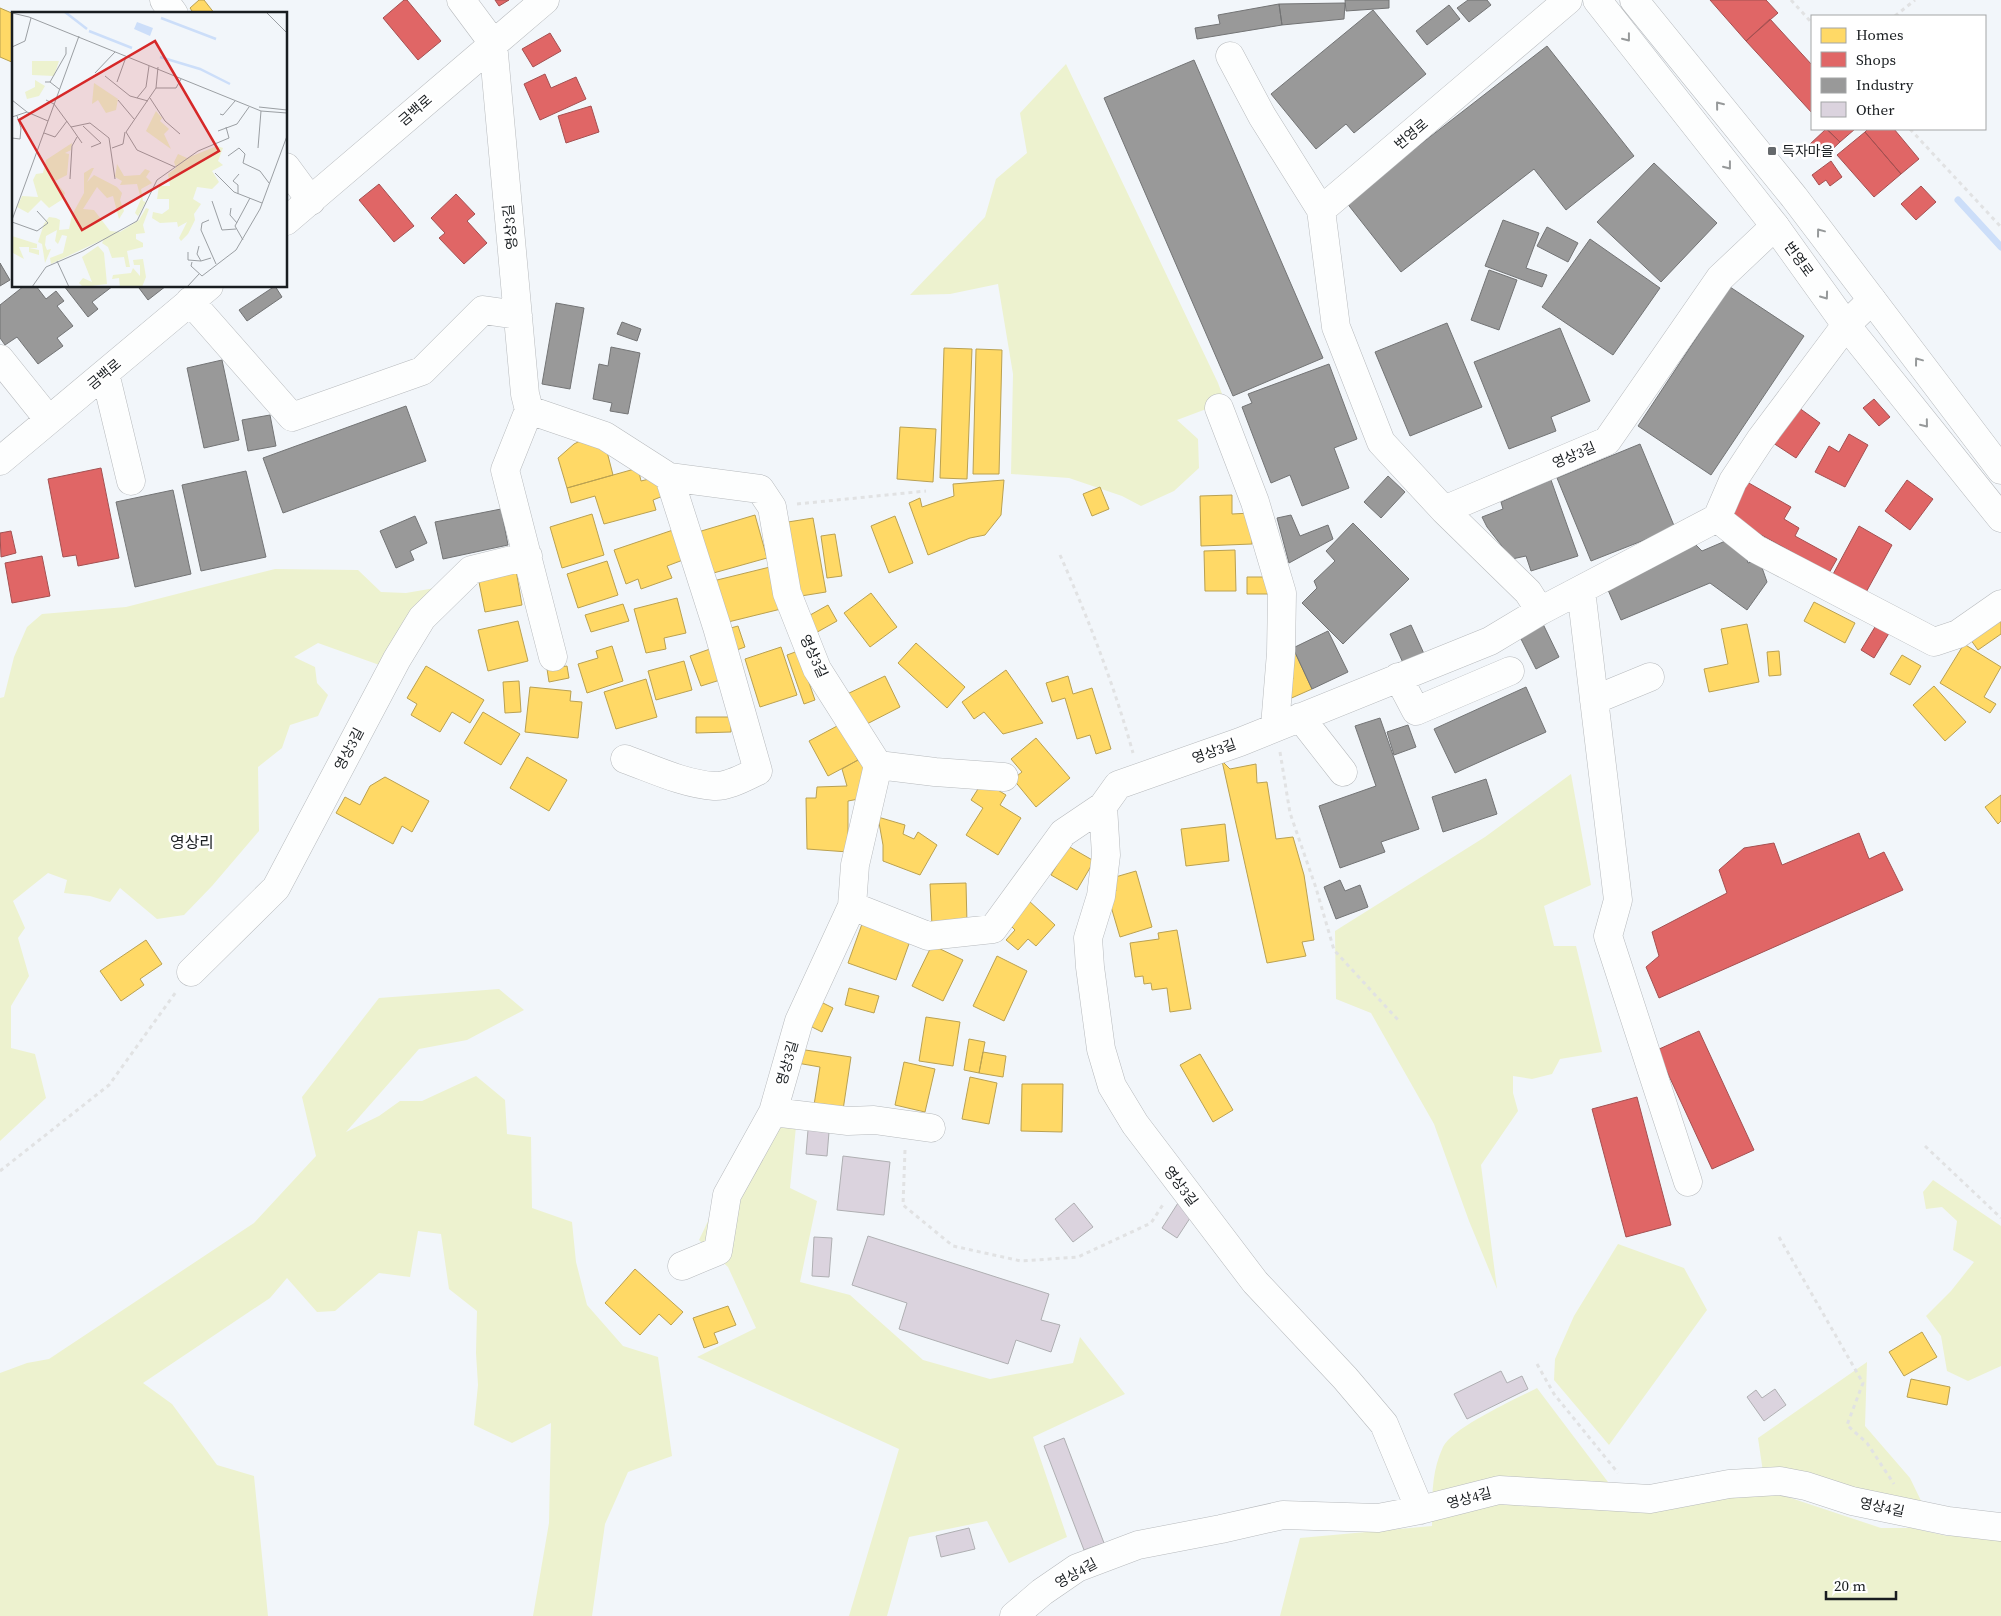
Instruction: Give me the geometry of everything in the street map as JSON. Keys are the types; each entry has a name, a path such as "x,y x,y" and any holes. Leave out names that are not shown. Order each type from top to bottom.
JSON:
{"street":[{"path":"164,0 173,12"},
{"path":"461,0 493,43"},
{"name":"금백로","path":"288,219 545,0"},
{"name":"번영로","path":"1321,210 1568,0"},
{"name":"번영로","path":"1597,0 1775,226 1846,325 2001,518"},
{"path":"1634,0 1794,197 2001,470"},
{"name":"영상3길","path":"493,43 525,394 529,410 605,436 669,477 760,489 772,507 787,593 817,669 878,765 855,865 852,906 799,1021 774,1112 726,1195 718,1251 682,1266"},
{"path":"1230,56 1262,116 1321,210 1336,327 1381,442 1444,510 1528,592 1540,611"},
{"path":"288,170 311,200"},
{"name":"영상3길","path":"1444,510 1607,440 1720,278 1775,226"},
{"path":"200,294 292,417 422,372 483,310 518,315"},
{"name":"금백로","path":"0,461 200,294"},
{"path":"1872,300 1846,325 1760,440 1733,481 1717,518 1756,548 1934,642 1958,634 2001,604"},
{"path":"0,359 49,420"},
{"path":"105,373 131,481"},
{"path":"1219,408 1255,502 1282,593 1281,653 1276,726"},
{"path":"529,410 505,470 553,657"},
{"path":"625,759 683,779 715,786 742,779 758,771 716,627 669,477"},
{"name":"영상3길","path":"852,906 928,936 993,930 1063,832 1103,806 1118,785 1240,742 1490,641 1540,611 1717,518"},
{"name":"영상3길","path":"191,972 276,888 397,659 422,618 471,570 528,556"},
{"path":"1581,590 1618,900 1608,936 1688,1182"},
{"path":"1398,678 1416,711 1510,671"},
{"path":"1594,700 1650,677"},
{"path":"1300,717 1344,772"},
{"path":"878,765 934,772 1004,777"},
{"name":"영상3길","path":"1103,806 1105,863 1101,896 1088,938 1101,1049 1112,1086 1136,1124 1177,1181 1255,1282 1345,1378 1384,1424 1420,1510"},
{"path":"774,1112 848,1121 874,1120 920,1126"},
{"name":"영상4길","path":"1014,1616 1042,1592 1077,1568 1138,1545 1222,1529 1283,1514 1378,1518 1420,1510 1499,1490 1650,1499 1729,1484 1780,1481 1806,1486 1852,1501 1914,1514 1948,1521 2001,1527"}],"path":[{"path":"1791,0 1811,22"},
{"path":"1896,15 1915,0"},
{"path":"1911,130 2001,227"},
{"path":"772,507 926,491"},
{"path":"1060,555 1088,618 1120,708 1140,777"},
{"path":"1276,726 1290,813 1316,888 1334,950 1399,1021"},
{"path":"0,1171 109,1085 191,972"},
{"path":"920,1126 904,1158 903,1206 954,1246 1021,1260 1078,1257 1151,1223 1177,1181"},
{"path":"1925,1146 2001,1218"},
{"path":"1779,1237 1863,1384 1847,1425 1867,1443 1914,1514"},
{"path":"1537,1364 1554,1394 1639,1498"}],"green space":[{"path":"1066,64 1218,383 1225,402 1177,420 1198,439 1199,468 1174,491 1141,506 1122,496 1069,478 1011,474 1013,374 998,284 950,294 910,295 985,217 996,179 1027,153 1020,113"},
{"path":"275,569 358,570 381,592 406,593 435,588 385,667 318,643 294,657 315,667 317,683 328,695 318,716 290,725 282,748 258,767 259,831 212,886 184,915 157,919 120,888 110,902 90,896 64,893 67,880 48,873 13,901 25,928 18,938 29,976 11,1006 11,1048 35,1054 46,1098 0,1141 0,698 4,697 14,657 27,627 42,614 126,607"},
{"path":"1571,774 1591,885 1544,906 1554,946 1576,946 1602,1052 1560,1059 1552,1074 1532,1079 1513,1076 1513,1093 1518,1111 1481,1165 1497,1289 1469,1221 1434,1124 1371,1013 1336,999 1335,931 1485,837"},
{"path":"499,989 524,1010 467,1040 419,1049 346,1132 379,1116 400,1101 422,1101 476,1076 505,1100 507,1134 531,1137 532,1208 572,1222 576,1262 587,1305 623,1346 658,1357 672,1456 628,1472 605,1524 592,1616 533,1616 549,1523 551,1423 512,1443 474,1425 478,1385 476,1353 477,1311 449,1289 441,1234 418,1231 410,1277 379,1273 335,1311 317,1312 287,1278 270,1298 143,1383 172,1404 217,1465 254,1476 268,1616 0,1616 0,1373 27,1363 49,1359 254,1223 316,1156 302,1097 379,998"},
{"path":"798,1106 790,1188 817,1201 800,1282 850,1295 923,1360 990,1379 1073,1363 1080,1337 1125,1394 1033,1437 1067,1537 1009,1563 987,1521 909,1537 887,1616 849,1616 899,1449 697,1357 756,1328 728,1267 699,1240 761,1110"},
{"path":"1933,1180 2001,1226 2001,1366 1968,1381 1947,1371 1941,1336 1926,1316 1951,1291 1974,1262 1953,1250 1957,1221 1942,1207 1926,1209 1923,1192"},
{"path":"1618,1244 1684,1268 1707,1310 1609,1445 1554,1380 1555,1359 1574,1316"},
{"path":"1867,1362 1865,1426 1910,1478 1923,1505 1763,1472 1758,1438"},
{"path":"1537,1388 1611,1486 1773,1492 1881,1528 1912,1528 1947,1536 1969,1534 2001,1541 2001,1616 1280,1616 1300,1538 1432,1526 1434,1476 1443,1447 1449,1439 1472,1422"}],"building: Homes":[{"path":"199,0 204,0 213,12 193,12 190,8"},
{"path":"0,8 12,13 12,62 0,57"},
{"path":"944,348 972,349 967,479 940,478"},
{"path":"976,349 1002,350 999,474 973,474"},
{"path":"900,427 936,429 933,482 897,479"},
{"path":"588,437 605,444 613,475 567,488 558,458 574,444"},
{"path":"638,468 641,481 657,477 663,496 653,500 656,510 604,524 595,496 571,503 567,488"},
{"path":"1004,480 1001,515 985,535 970,538 928,555 909,503 920,498 922,507 954,496 953,484"},
{"path":"1100,487 1109,509 1092,516 1083,494"},
{"path":"1232,495 1232,514 1251,513 1252,544 1201,546 1200,496"},
{"path":"592,514 604,555 562,568 550,527"},
{"path":"755,515 767,558 710,574 698,532"},
{"path":"895,516 913,563 889,573 871,526"},
{"path":"813,518 826,592 801,596 788,522"},
{"path":"673,530 683,560 667,566 672,578 641,589 638,579 626,584 614,550"},
{"path":"835,534 842,576 827,578 821,536"},
{"path":"1235,550 1236,591 1205,591 1204,551"},
{"path":"607,561 618,595 578,608 567,574"},
{"path":"770,567 781,609 724,623 713,581"},
{"path":"516,570 522,605 485,612 478,577"},
{"path":"1247,577 1268,577 1268,594 1247,594"},
{"path":"871,593 897,627 870,647 844,613"},
{"path":"677,598 686,633 664,638 666,649 646,653 634,609"},
{"path":"1814,602 1855,623 1845,643 1804,621"},
{"path":"623,604 629,621 591,632 585,615"},
{"path":"828,605 837,621 812,635 803,619"},
{"path":"2001,619 2001,634 1978,650 1968,636"},
{"path":"518,621 528,661 488,671 478,630"},
{"path":"1747,624 1759,682 1709,692 1704,669 1728,664 1721,629"},
{"path":"738,626 745,647 734,651 727,629"},
{"path":"916,643 965,687 947,708 898,663"},
{"path":"1964,644 2001,667 1984,697 1996,704 1990,713 1940,683"},
{"path":"612,646 623,681 587,693 578,664 598,658 596,651"},
{"path":"781,647 797,695 760,707 745,659"},
{"path":"1293,648 1312,689 1287,700 1284,683 1293,679 1281,653"},
{"path":"710,649 720,680 701,686 690,656"},
{"path":"798,651 815,700 804,704 787,655"},
{"path":"1779,651 1781,675 1769,676 1767,652"},
{"path":"1902,655 1921,666 1910,685 1890,674"},
{"path":"684,661 692,690 656,700 648,671"},
{"path":"426,666 484,700 470,723 452,712 440,732 411,715 417,704 407,698"},
{"path":"567,666 569,678 549,682 547,669"},
{"path":"1006,670 1043,723 1003,734 984,712 974,719 962,702"},
{"path":"885,676 900,707 861,727 845,695"},
{"path":"1068,676 1073,694 1092,688 1111,749 1096,754 1090,735 1077,739 1065,698 1052,702 1046,683"},
{"path":"646,679 657,717 616,729 604,692"},
{"path":"519,681 521,712 505,713 503,682"},
{"path":"1934,686 1966,722 1945,741 1913,705"},
{"path":"530,687 571,691 570,701 582,702 578,738 525,732"},
{"path":"483,712 520,734 501,765 464,743"},
{"path":"696,717 731,717 731,732 696,733"},
{"path":"839,725 858,760 828,776 809,741"},
{"path":"1036,738 1070,778 1036,807 1013,779 1022,772 1011,759"},
{"path":"527,757 567,780 549,811 510,788"},
{"path":"858,760 866,770 864,798 848,801 848,852 807,849 806,798 816,798 817,787 847,786 842,769"},
{"path":"1222,761 1230,769 1256,764 1257,783 1267,782 1276,839 1293,837 1304,875 1314,940 1302,942 1306,956 1267,963"},
{"path":"385,777 429,801 412,832 402,826 393,844 336,813 345,797 360,805 370,786"},
{"path":"983,781 1006,795 1000,805 1021,818 998,855 966,835 983,808 971,800"},
{"path":"2001,795 2001,821 1998,824 1985,807"},
{"path":"878,817 905,825 903,834 914,839 918,832 937,845 920,875 883,861 883,845"},
{"path":"1225,824 1229,861 1186,866 1181,829"},
{"path":"1068,846 1094,861 1077,890 1051,875"},
{"path":"1136,871 1152,927 1120,937 1107,893 1116,891 1112,878"},
{"path":"966,883 967,924 932,926 930,884"},
{"path":"1028,900 1055,925 1036,946 1028,939 1018,950 1006,940 1015,930 1008,923"},
{"path":"862,924 910,941 896,980 848,963"},
{"path":"1177,930 1191,1009 1170,1012 1167,988 1152,990 1151,983 1144,984 1143,976 1135,977 1130,943 1159,939 1158,933"},
{"path":"146,940 162,964 140,979 144,985 121,1001 100,971"},
{"path":"932,945 963,960 943,1001 912,986"},
{"path":"997,956 1027,971 1004,1021 973,1006"},
{"path":"849,988 879,996 874,1013 845,1005"},
{"path":"817,1000 833,1008 822,1032 806,1024"},
{"path":"926,1017 960,1022 953,1066 919,1061"},
{"path":"969,1039 985,1042 979,1073 964,1070"},
{"path":"799,1049 851,1057 843,1110 814,1105 820,1067 797,1063"},
{"path":"983,1052 1006,1056 1003,1077 979,1073"},
{"path":"1200,1054 1233,1110 1213,1122 1180,1065"},
{"path":"904,1062 935,1069 925,1112 895,1105"},
{"path":"970,1077 997,1083 989,1124 962,1119"},
{"path":"1022,1084 1063,1084 1062,1132 1021,1131"},
{"path":"635,1269 683,1312 671,1325 659,1314 640,1335 605,1303"},
{"path":"728,1306 736,1325 714,1333 718,1343 704,1348 693,1318"},
{"path":"1922,1332 1937,1357 1904,1376 1889,1352"},
{"path":"1911,1379 1950,1387 1947,1405 1907,1397"}],"building: Shops":[{"path":"404,0 407,0 441,41 418,60 383,18"},
{"path":"495,0 509,0 499,6"},
{"path":"1710,0 1766,0 1778,13 1746,41"},
{"path":"1770,19 1811,64 1811,112 1746,41"},
{"path":"550,33 561,51 533,67 522,49"},
{"path":"545,74 551,88 576,77 586,99 540,120 524,84"},
{"path":"591,106 599,132 566,143 558,116"},
{"path":"1825,130 1840,142 1822,159 1809,145"},
{"path":"1828,130 1854,130 1840,142"},
{"path":"1867,130 1895,130 1919,159 1901,174 1865,132"},
{"path":"1865,132 1901,174 1874,197 1837,155"},
{"path":"1831,161 1842,177 1830,186 1826,180 1819,185 1812,175"},
{"path":"379,184 414,226 394,242 359,200"},
{"path":"1921,186 1936,202 1916,220 1901,204"},
{"path":"456,194 475,214 467,221 487,243 464,264 439,238 445,233 431,218"},
{"path":"1874,399 1890,417 1879,426 1863,408"},
{"path":"1795,405 1820,423 1796,458 1770,441"},
{"path":"1849,434 1868,445 1845,487 1815,472 1829,446 1839,452"},
{"path":"101,468 119,558 78,566 76,555 63,557 48,479"},
{"path":"1907,480 1933,499 1910,530 1885,511"},
{"path":"1747,482 1791,507 1784,519 1799,528 1795,536 1837,559 1829,573 1728,516"},
{"path":"1859,526 1892,545 1864,596 1831,578"},
{"path":"11,531 16,553 1,557 0,533"},
{"path":"42,556 50,596 12,603 5,563"},
{"path":"1878,622 1891,630 1874,658 1861,650"},
{"path":"1859,833 1869,859 1884,852 1903,890 1659,998 1646,967 1659,956 1652,932 1727,893 1719,870 1744,848 1774,843 1782,865"},
{"path":"1699,1031 1754,1150 1712,1169 1657,1050"},
{"path":"1637,1097 1671,1225 1626,1237 1592,1109"}],"building: Industry":[{"path":"1345,0 1389,0 1389,8 1346,11"},
{"path":"1468,0 1487,0 1491,5 1469,22 1457,8"},
{"path":"1345,3 1344,19 1282,25 1279,4"},
{"path":"1279,4 1282,25 1197,39 1195,28 1220,24 1218,15"},
{"path":"1449,5 1460,19 1427,45 1416,31"},
{"path":"1373,10 1426,74 1354,133 1346,124 1316,149 1271,94"},
{"path":"1547,46 1634,156 1566,210 1534,169 1401,272 1346,202"},
{"path":"1194,60 1323,358 1233,396 1104,98"},
{"path":"1654,163 1717,223 1661,282 1597,222"},
{"path":"1503,220 1539,233 1526,268 1547,275 1542,287 1485,266"},
{"path":"1547,227 1578,243 1568,262 1537,246"},
{"path":"1590,239 1660,288 1613,355 1542,307"},
{"path":"0,263 10,280 0,286"},
{"path":"1489,270 1517,280 1499,330 1471,320"},
{"path":"1730,287 1804,336 1711,475 1638,426"},
{"path":"21,288 38,288 46,299 56,291 64,301 57,306 73,326 57,338 63,346 38,364 17,337 5,345 0,338 0,305"},
{"path":"66,288 110,288 92,302 98,309 88,317"},
{"path":"139,288 163,288 148,300"},
{"path":"272,288 276,288 282,297 247,321 239,310"},
{"path":"556,303 584,308 570,389 542,384"},
{"path":"622,322 641,329 637,341 617,334"},
{"path":"1447,323 1482,407 1410,436 1375,352"},
{"path":"1560,328 1590,401 1551,417 1556,431 1509,449 1474,362"},
{"path":"611,347 640,353 628,414 610,411 612,403 593,399 599,364 608,366"},
{"path":"222,360 239,440 204,448 187,368"},
{"path":"1329,364 1357,439 1334,448 1349,488 1302,506 1290,475 1271,483 1242,407 1252,403 1248,394"},
{"path":"406,406 426,461 283,513 263,458"},
{"path":"270,415 276,446 248,451 242,420"},
{"path":"1640,444 1675,528 1591,561 1557,478"},
{"path":"246,471 266,557 201,571 182,485"},
{"path":"1388,476 1405,492 1381,518 1364,502"},
{"path":"1551,480 1578,556 1531,571 1526,556 1512,559 1487,527 1482,517 1503,509 1501,502"},
{"path":"173,490 191,574 135,587 116,502"},
{"path":"501,509 508,545 443,559 435,522"},
{"path":"1291,515 1300,536 1328,525 1333,539 1289,563 1277,518"},
{"path":"415,516 427,543 410,551 414,560 396,568 380,531"},
{"path":"1353,523 1409,579 1343,644 1302,603 1317,588 1314,581 1335,561 1326,551"},
{"path":"1730,539 1743,547 1748,563 1759,559 1767,582 1747,610 1710,583 1621,620 1605,583 1696,545 1702,551"},
{"path":"1543,624 1559,657 1536,669 1519,635"},
{"path":"1411,625 1425,656 1404,665 1390,634"},
{"path":"1328,631 1348,672 1312,689 1293,648"},
{"path":"1526,687 1546,732 1455,773 1434,729"},
{"path":"1380,718 1419,829 1381,842 1385,852 1340,868 1319,806 1376,786 1355,726"},
{"path":"1408,725 1416,747 1394,755 1387,732"},
{"path":"1486,779 1497,814 1443,832 1432,797"},
{"path":"1340,880 1345,891 1360,885 1368,907 1336,919 1324,887"}],"building: Other":[{"path":"808,1130 829,1132 827,1156 806,1154"},
{"path":"843,1156 890,1162 884,1215 837,1210"},
{"path":"1074,1203 1093,1227 1073,1242 1055,1219"},
{"path":"1178,1203 1194,1212 1177,1238 1162,1228"},
{"path":"868,1236 1049,1294 1041,1320 1060,1325 1051,1352 1016,1340 1008,1364 899,1329 907,1303 852,1285"},
{"path":"814,1237 832,1238 829,1277 812,1276"},
{"path":"1501,1371 1507,1383 1522,1376 1528,1389 1467,1419 1454,1394"},
{"path":"1775,1389 1786,1405 1764,1421 1747,1397 1756,1390 1762,1398"},
{"path":"1064,1438 1104,1543 1084,1550 1044,1446"},
{"path":"969,1528 975,1549 941,1557 936,1536"}],"waterway":[{"path":"1958,200 2001,247"}],"place":[{"name":"득자마을","path":"1772,151"}],"district":[{"name":"영상리","path":"192,842"}]}
